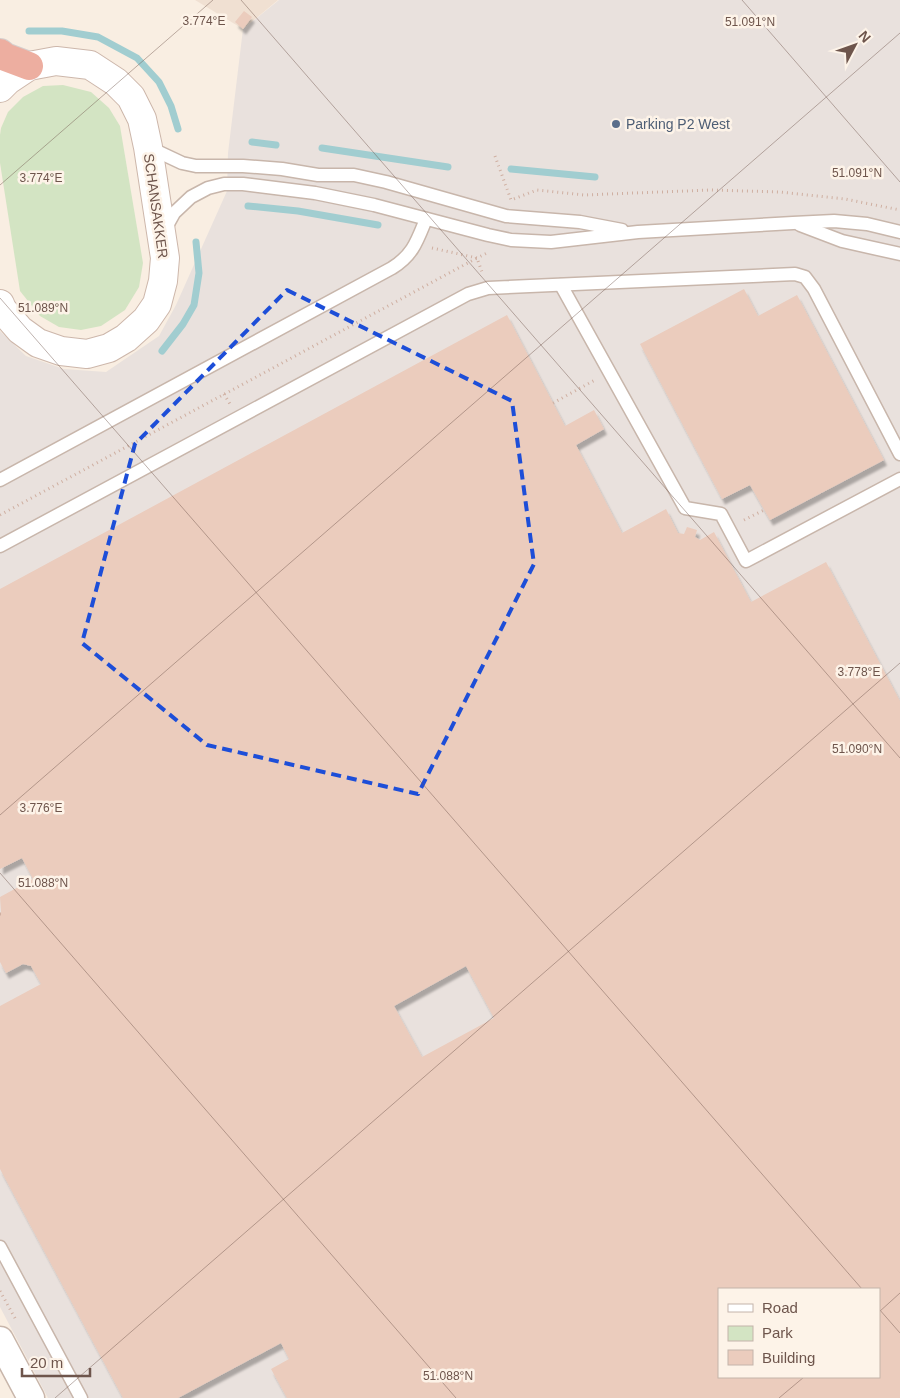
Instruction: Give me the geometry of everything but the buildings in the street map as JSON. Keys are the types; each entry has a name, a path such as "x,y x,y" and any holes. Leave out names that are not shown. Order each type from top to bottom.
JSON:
{"highway":[{"path":"0,53 29,66"}],"street":[{"name":"SCHANSAKKER","path":"0,88 8,80 29,66 56,61 90,65 116,82 131,97 142,119 148,147 165,258 163,281 157,304 146,320 126,338 109,348 87,354 61,351 38,343 20,330 1,307"},
{"path":"0,1340 31,1398"}],"lane":[{"path":"148,147 182,163 196,166 243,166 282,169 318,175 354,175 386,182 506,216 580,222 638,232"},
{"path":"161,235 174,213 191,197 208,188 224,184 243,184 315,193 374,205 511,240 551,242 638,232 834,222 867,224 900,232"},
{"path":"461,228 467,205"},
{"path":"0,480 398,265 404,261 415,245 426,219"},
{"path":"793,223 842,241 900,254"},
{"path":"0,546 468,294 488,288 795,274 804,277 814,289 900,454"},
{"path":"561,285 685,508 721,514 746,561 900,479"},
{"path":"0,1247 81,1398"}],"path":[{"path":"495,156 511,200 536,190 584,194 711,190 780,192 845,199 900,210"},
{"path":"424,247 477,258"},
{"path":"0,515 491,250"},
{"path":"477,258 482,275"},
{"path":"553,403 600,377"},
{"path":"742,521 764,510"}],"highlighted area":[{"path":"287,290 512,401 534,564 418,794 207,745 82,643 135,444"}],"shaded area":[{"path":"195,0 278,0 243,29"},
{"path":"279,0 900,0 900,1398 48,1398 0,1307 0,331 26,356 64,369 106,372 159,336 176,305 227,191 228,153 243,29"}],"green space":[{"path":"63,85 91,92 109,108 120,126 143,263 139,287 125,310 101,326 81,330 59,327 40,316 20,291 0,163 1,128 8,112 23,97 43,86"}],"waterway":[{"path":"29,31 62,31 98,37 137,58 159,82 171,106 178,129"},
{"path":"252,142 276,145"},
{"path":"322,148 448,167"},
{"path":"511,169 595,177"},
{"path":"248,206 298,211 378,225"},
{"path":"162,351 183,324 194,305 199,273 196,242"}],"place":[{"name":"Parking P2 West","path":"616,124"}]}
